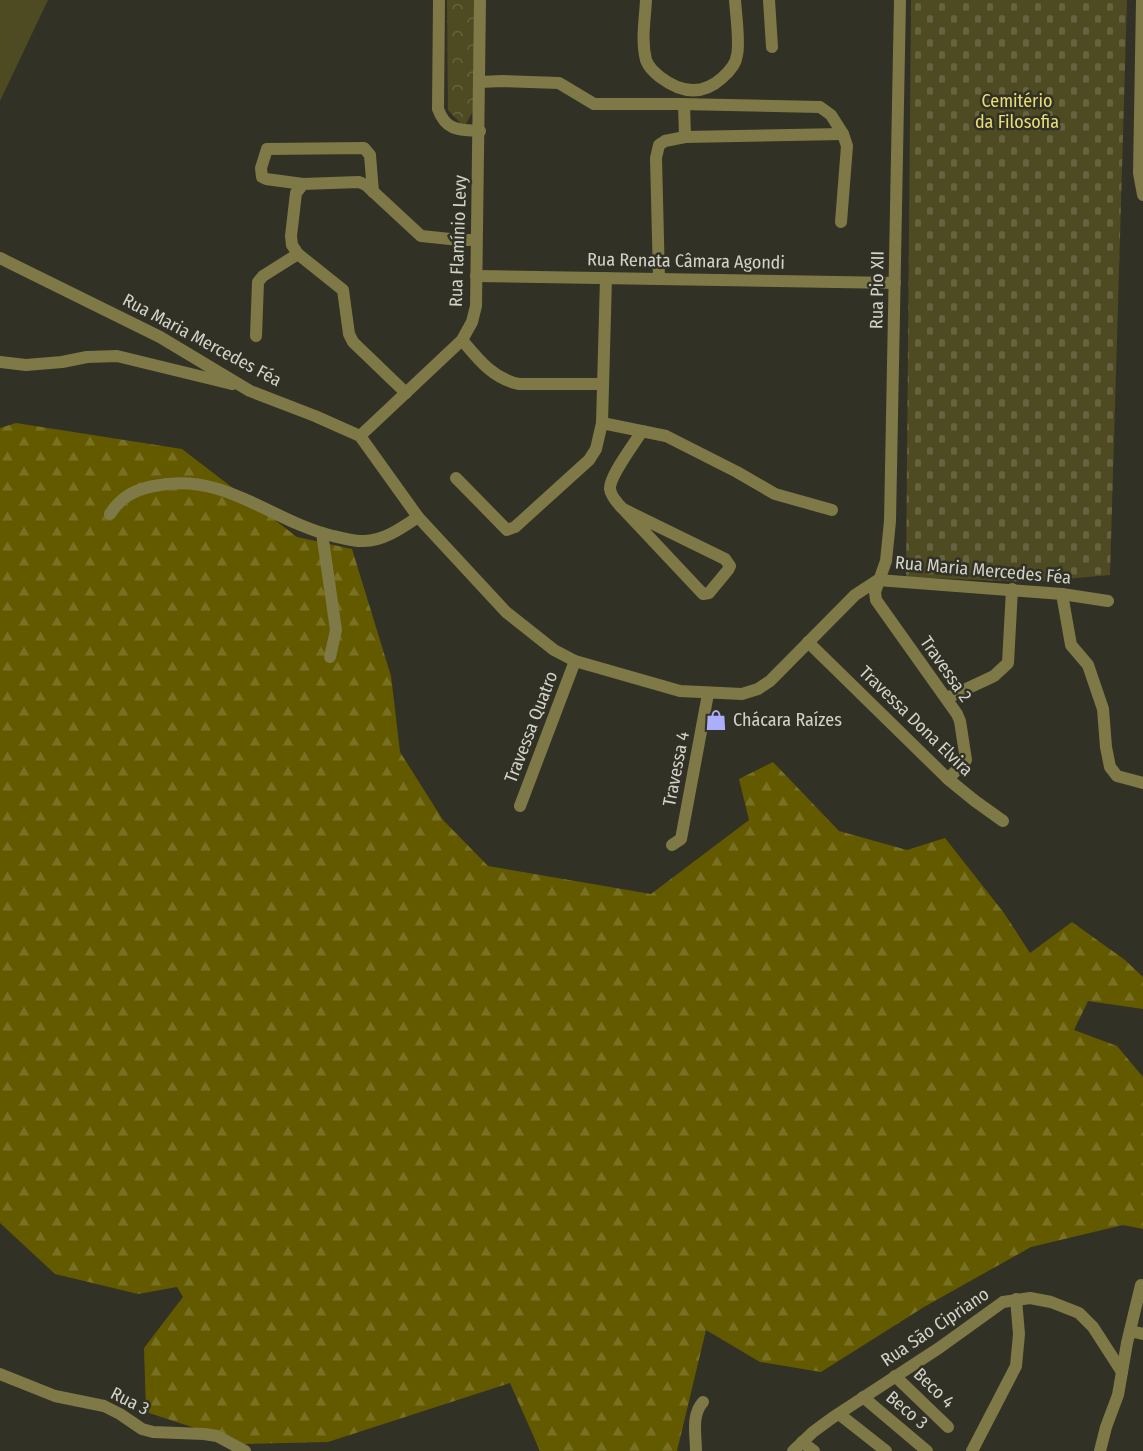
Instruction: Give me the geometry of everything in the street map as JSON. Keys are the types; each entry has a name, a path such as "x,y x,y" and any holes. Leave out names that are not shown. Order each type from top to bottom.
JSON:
{"street":[{"path":"439,0 438,109 442,119 450,126 456,129 480,131"},
{"name":"Rua Flamínio Levy","path":"360,436 462,340 472,322 476,306 480,0"},
{"path":"646,0 643,36 646,62 655,74 667,82 682,90 694,92 705,90 717,83 732,67 737,55 735,0"},
{"path":"769,0 772,47"},
{"name":"Rua Pio XII","path":"878,580 886,561 890,521 900,0"},
{"path":"1142,0 1139,173 1143,195"},
{"path":"480,82 559,83 594,104 820,107 831,115 843,134 847,146 841,222"},
{"path":"684,104 685,137"},
{"path":"659,279 656,158 659,145 665,141 685,137 843,134"},
{"path":"373,192 370,155 364,148 267,149 261,168 262,177 266,179 303,184 359,182 421,236 476,240"},
{"path":"303,184 296,193 292,245 298,254 340,286 343,290 349,334 353,342 406,393"},
{"path":"256,336 258,282 263,276 298,254"},
{"name":"Rua Maria Mercedes Féa","path":"0,258 160,337 250,391 360,436 418,517 506,612 554,650 575,661 680,691 742,694 758,689 770,681 855,595 878,580 1012,589 1108,601"},
{"name":"Rua Renata Câmara Agondi","path":"476,276 895,283"},
{"path":"456,478 507,530 514,527 589,460 596,449 602,423 606,278"},
{"path":"462,340 484,365 498,377 509,382 602,384"},
{"path":"0,362 26,365 87,357 117,356 146,361 250,391"},
{"path":"602,423 666,436 775,494 832,510"},
{"path":"622,509 725,559 730,566 728,570 709,593 703,594 622,509 614,499 610,489 613,478 642,431"},
{"path":"110,514 116,504 133,491 161,484 188,483 232,492 303,526 322,533 365,542 397,530 418,517"},
{"path":"322,533 336,630 330,657"},
{"name":"Travessa 2","path":"878,580 875,592 881,608 947,698 960,721 967,756 963,765 948,779"},
{"path":"947,698 994,676 1005,668 1009,657 1012,589"},
{"path":"1062,594 1071,645 1088,665 1103,709 1110,767 1117,776 1143,783"},
{"name":"Travessa Dona Elvira","path":"808,642 948,779 1003,821"},
{"name":"Travessa Quatro","path":"520,806 575,661"},
{"name":"Travessa 4","path":"672,845 681,839 708,694"},
{"path":"1100,1451 1118,1395 1141,1285"},
{"name":"Rua São Cipriano","path":"798,1447 813,1432 939,1348 1003,1302 1030,1298 1052,1302 1078,1313 1100,1335 1122,1372"},
{"path":"972,1451 1016,1366 1019,1334 1016,1299"},
{"path":"1130,1331 1143,1334"},
{"name":"Rua 3","path":"0,1374 55,1396 105,1406 142,1429 211,1435 245,1451"},
{"name":"Beco 4","path":"895,1376 948,1427"},
{"name":"Beco 3","path":"863,1397 927,1451"},
{"path":"696,1451 696,1420 699,1407 703,1402"},
{"path":"839,1414 886,1451"},
{"path":"798,1447 814,1451"}],"green space":[{"path":"0,0 48,0 0,101"},
{"path":"447,0 477,0 475,108 464,127 448,110"},
{"name":"Cemitério da Filosofia","path":"911,0 1127,0 1110,575 1034,582 906,577"},
{"path":"16,423 182,449 297,537 352,549 391,676 400,752 443,820 488,866 651,894 749,820 739,779 773,762 839,831 907,850 945,838 1004,913 1030,953 1072,922 1125,960 1143,977 1143,1009 1088,1001 1074,1030 1117,1046 1143,1077 1143,1229 1123,1225 1031,1247 924,1307 821,1372 760,1362 706,1330 677,1451 540,1451 510,1383 328,1442 244,1444 146,1412 144,1348 183,1297 177,1287 138,1294 55,1274 0,1223 0,428"}],"place":[{"name":"Chácara Raízes","path":"716,720"}]}
